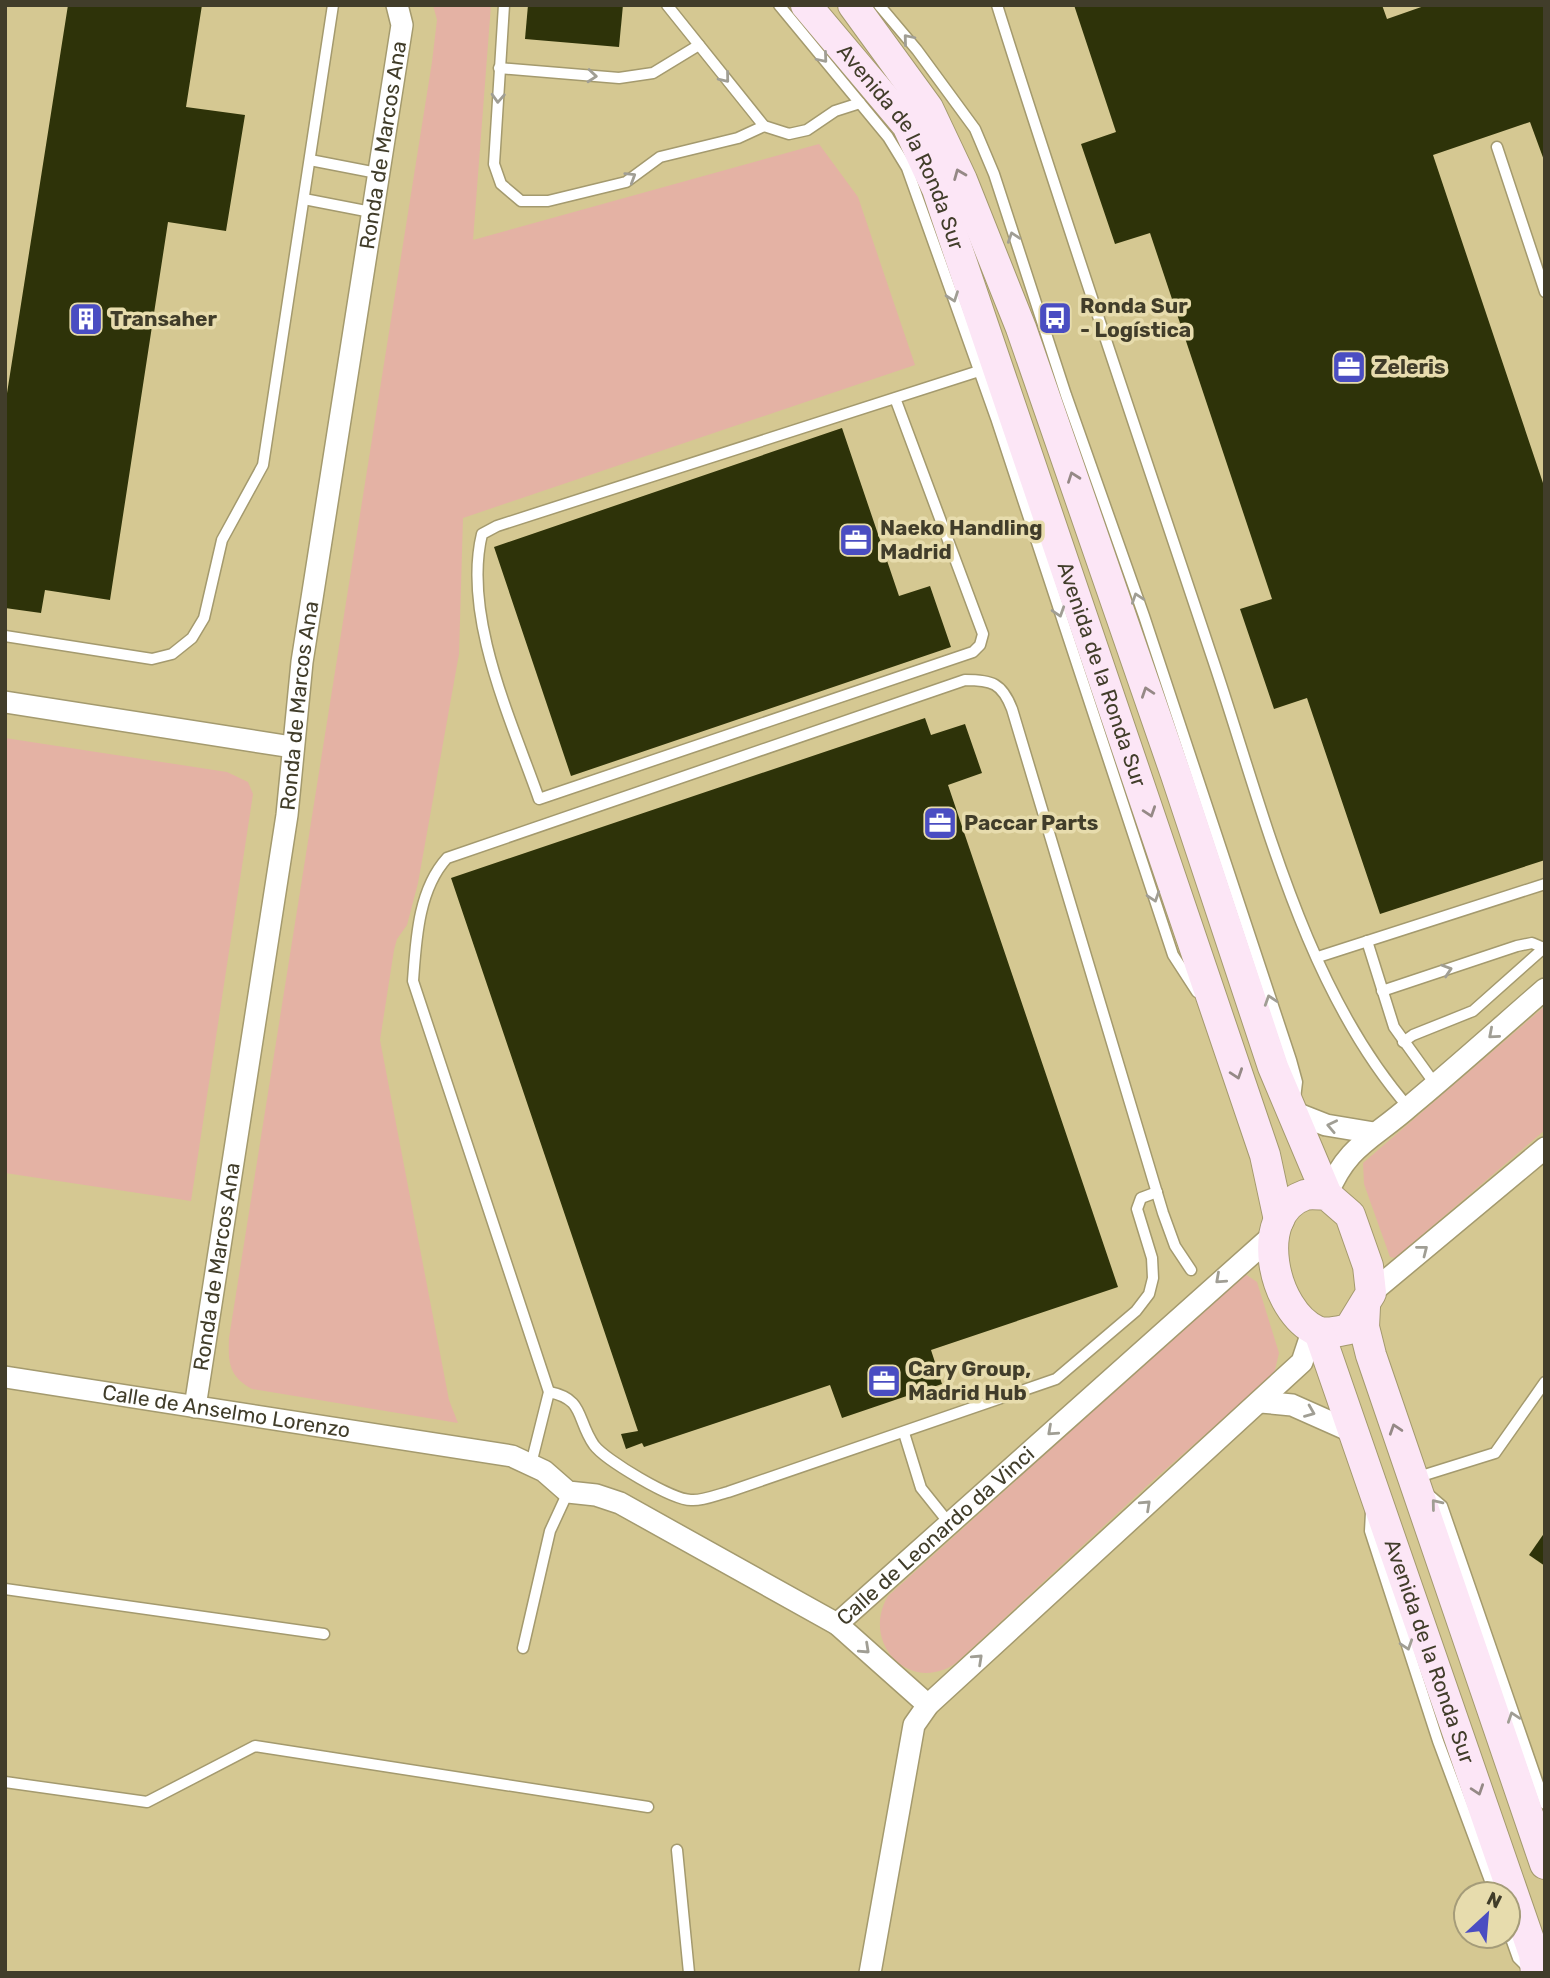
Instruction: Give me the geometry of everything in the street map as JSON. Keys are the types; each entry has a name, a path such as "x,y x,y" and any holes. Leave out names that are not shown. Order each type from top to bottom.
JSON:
{"main road":[{"name":"Avenida de la Ronda Sur","path":"806,5 899,115 924,156 1004,414 1146,798 1265,1155 1276,1227"},
{"name":"Avenida de la Ronda Sur","path":"853,5 900,65 947,144 1021,328 1056,399 1273,1067 1327,1195"},
{"path":"1307,1195 1327,1195 1350,1215 1368,1266 1368,1300 1349,1329 1316,1330 1284,1298 1276,1273 1276,1227 1290,1204 1307,1195"},
{"name":"Avenida de la Ronda Sur","path":"1368,1300 1364,1327 1371,1355 1545,1864"},
{"name":"Avenida de la Ronda Sur","path":"1316,1330 1373,1484 1534,1954 1534,1973"}],"street":[{"name":"Ronda de Marcos Ana","path":"195,1407 287,815 302,662 402,25 397,5"},
{"path":"5,702 292,747"},
{"path":"1327,1195 1338,1168 1374,1133 1409,1108 1545,989"},
{"path":"1293,1112 1326,1125 1374,1133"},
{"path":"1368,1300 1545,1148"},
{"name":"Calle de Leonardo da Vinci","path":"928,1705 837,1624 1276,1227"},
{"path":"870,1973 914,1725 928,1705 1302,1362 1316,1330"},
{"name":"Calle de Anselmo Lorenzo","path":"5,1377 512,1456 531,1464"},
{"path":"1261,1402 1292,1405 1355,1433"},
{"path":"531,1464 568,1492 596,1495 620,1503 837,1624"}],"lane":[{"path":"5,636 152,659 172,654 192,638 204,618 222,540 263,465 333,5"},
{"path":"504,5 494,164 501,184 521,201 548,201 626,182 660,157 738,138 764,125"},
{"path":"667,5 764,125 789,134 807,130 835,111 860,103"},
{"path":"779,5 888,138 907,168 979,371 1004,414"},
{"path":"879,5 917,50 975,129 994,174 1056,399"},
{"path":"997,5 1059,203 1291,898 1350,1028 1409,1108"},
{"path":"499,68 619,78 653,73 699,45"},
{"path":"1497,147 1545,292"},
{"path":"310,160 377,173"},
{"path":"304,199 371,212"},
{"path":"895,398 983,634 980,645 973,652 539,799 484,643 478,552 482,534 498,526 895,398 979,371"},
{"path":"531,1464 549,1392 413,981 416,932 435,871 447,858 965,680 991,680 1005,690 1157,1192 1175,1246 1191,1270"},
{"path":"1318,957 1545,884"},
{"path":"1367,941 1382,991 1402,1042 1435,1084"},
{"path":"1382,991 1517,946 1532,943 1545,948 1473,1011 1402,1042"},
{"path":"549,1392 568,1396 577,1406 595,1447 675,1497 690,1500 728,1492 1056,1379 1136,1311 1149,1294 1153,1278 1152,1258 1137,1209 1142,1198 1157,1192"},
{"path":"1545,1382 1495,1453 1412,1479 1441,1506 1545,1804"},
{"path":"904,1433 921,1488 949,1523"},
{"path":"1373,1484 1370,1531 1438,1741 1489,1880"},
{"path":"523,1648 550,1531 568,1492"},
{"path":"5,1589 324,1634"},
{"path":"5,1782 146,1802 255,1746 648,1807"},
{"path":"677,1850 689,1973"},
{"path":"1515,1950 1518,1958 1534,1973"}],"shaded area":[{"path":"5,5 1545,5 1545,1973 5,1973"},
{"path":"433,5 491,5 473,240 819,144 858,197 915,365 463,518 459,654 418,883 407,925 397,939 394,950 380,1040 449,1400 458,1423 252,1389 234,1374 229,1347 432,62 437,20"},
{"path":"5,738 227,772 248,782 253,794 191,1201 5,1173"},
{"path":"1545,1006 1545,1130 1395,1258 1390,1257 1364,1184 1363,1163"},
{"path":"1245,1274 1257,1282 1279,1353 1274,1374 1149,1484 956,1663 939,1671 922,1673 907,1668 894,1659 885,1646 880,1631 881,1614 888,1596"}],"building":[{"name":"Transaher","path":"68,5 202,5 186,107 245,115 226,231 168,222 110,600 45,590 41,613 5,608 5,406"},
{"path":"528,5 623,5 619,47 525,39"},
{"name":"Zeleris","path":"1074,5 1382,5 1387,19 1427,5 1545,5 1545,163 1530,122 1433,155 1545,489 1545,860 1380,914 1307,698 1274,709 1240,609 1272,599 1150,233 1115,244 1081,144 1116,132"},
{"path":"842,428 899,596 930,586 951,647 571,776 494,547"},
{"path":"925,718 931,735 965,724 982,773 948,785 1118,1287 931,1350 942,1384 842,1418 830,1385 644,1447 642,1443 626,1449 621,1434 638,1431 451,878"},
{"path":"1545,1532 1545,1566 1529,1555"}],"place":[{"name":"Ronda Sur - Logística","path":"1055,318"},
{"name":"Transaher","path":"86,319"},
{"name":"Zeleris","path":"1349,367"},
{"name":"Naeko Handling Madrid","path":"856,540"},
{"name":"Paccar Parts","path":"940,823"},
{"name":"Cary Group, Madrid Hub","path":"884,1381"}]}
